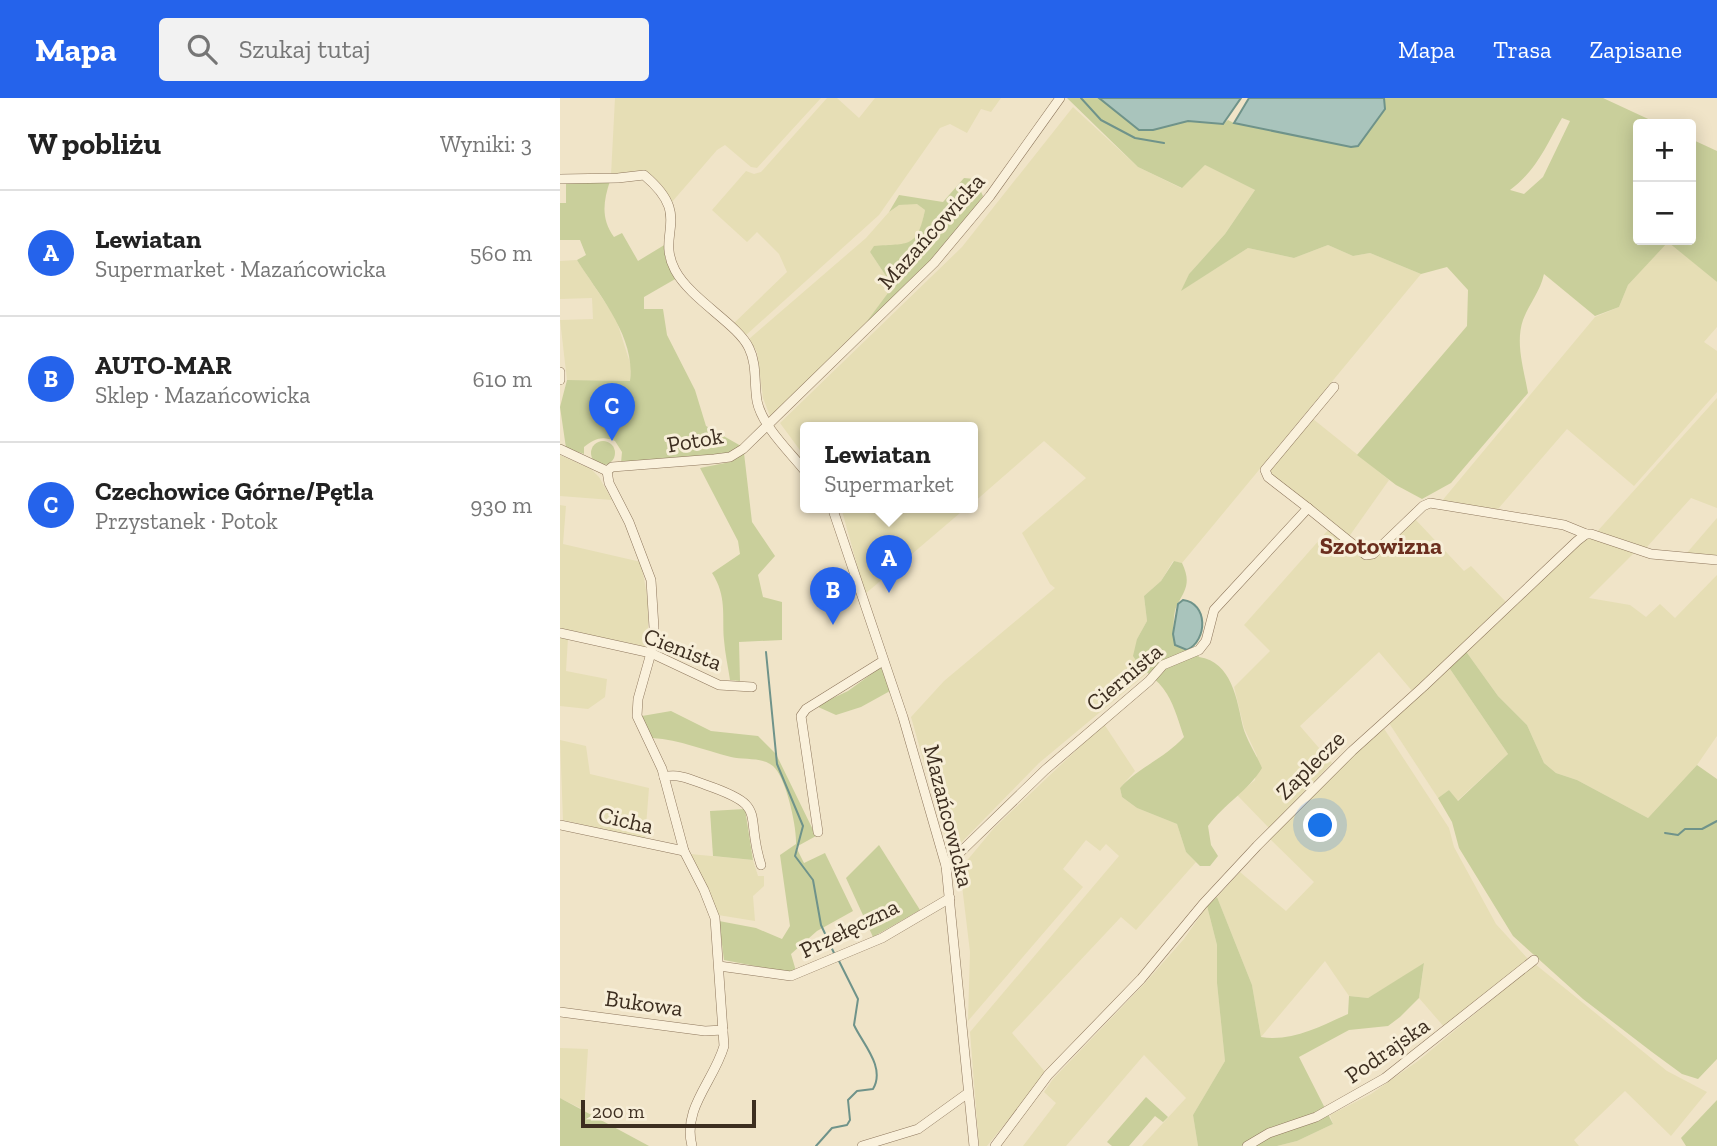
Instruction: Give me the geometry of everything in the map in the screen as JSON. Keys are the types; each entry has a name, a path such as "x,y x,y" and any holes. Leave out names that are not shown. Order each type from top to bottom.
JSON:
{"street":[{"name":"Mazańcowicka","path":"769,424 949,246 990,196 1060,98"},
{"path":"560,178 618,178 644,174 658,186 670,205 673,219 669,256 676,272 690,290 749,347 757,403 769,424 800,464"},
{"path":"560,372 560,380"},
{"path":"1334,387 1265,470 1268,477 1366,555 1373,554 1423,506 1430,503 1564,524 1586,534 1651,554 1717,560"},
{"name":"Potok","path":"612,469 730,457 769,424"},
{"path":"560,449 572,456 612,469 606,476 633,532 651,580 654,628 651,653 638,699 637,716 664,777 684,851 712,907 718,933 724,1046 720,1061 689,1117 692,1146"},
{"name":"Ciernista","path":"946,866 1045,769 1149,681 1163,665 1199,650 1206,641 1214,610 1308,508"},
{"name":"Mazańcowicka","path":"834,513 903,717 946,866 974,1146"},
{"name":"Zaplecze","path":"995,1146 1048,1076 1141,979 1203,904 1257,846 1352,751 1586,534"},
{"name":"Cienista","path":"560,633 651,653 719,685 752,687"},
{"path":"818,832 801,716 806,709 883,661"},
{"path":"664,777 682,776 739,796 752,814 755,848 761,865"},
{"name":"Cicha","path":"560,825 684,851"},
{"name":"Przełęczna","path":"719,966 791,976 882,938 950,898"},
{"name":"Podrajska","path":"1247,1146 1269,1133 1316,1117 1385,1078 1534,960"},
{"name":"Bukowa","path":"560,1012 705,1031 723,1030"},
{"path":"862,1146 918,1129 968,1093"}],"shaded area":[{"path":"615,98 821,98 757,168 751,167 725,145 717,150 672,202 660,184 644,170 611,175"},
{"path":"827,98 837,98 859,118 875,98 1001,98 991,112 981,109 967,133 950,124 940,128 879,215 745,336 732,325 787,272 779,254 757,232 747,242 712,210 746,171 754,174 761,172"},
{"path":"1073,107 1138,167 1181,188 1205,165 1255,190 1225,234 1189,274 1182,290 1248,248 1294,258 1328,245 1353,256 1370,253 1421,274 1182,563 1173,561 1161,581 1144,596 1147,621 1137,639 1140,668 1147,673 1039,763 950,854 911,717 944,681 1055,588 1050,584 1022,533 1086,478 1044,441 978,499 978,422 800,422 800,450 780,423 962,247"},
{"path":"916,203 925,210 921,228 914,241 899,247 887,245 870,252 888,279 891,289 885,299 859,332 770,416 763,398 757,352 749,339 866,238 889,212 899,205"},
{"path":"1664,245 1673,245 1717,282 1717,327 1704,342 1717,351 1717,392 1634,486 1567,429 1498,509 1441,502 1595,317 1619,307 1628,285"},
{"path":"577,260 616,319 631,366 630,381 567,380 560,320 593,319 592,298 560,299 560,261"},
{"path":"1717,398 1717,508 1691,498 1646,548 1637,548 1595,534"},
{"path":"1313,419 1389,480 1348,538 1271,475 1270,470"},
{"path":"560,455 591,469 599,477 612,500 560,496"},
{"path":"560,505 566,506 563,544 641,562 648,601 648,647 560,629"},
{"path":"843,513 960,513 865,594"},
{"path":"1717,518 1717,556 1686,554"},
{"path":"1415,519 1464,571 1471,566 1506,602 1413,692 1379,652 1300,726 1332,763 1269,828 1237,795 1255,780 1257,756 1244,728 1234,687 1270,651 1244,625 1329,529 1360,556 1374,559"},
{"path":"1589,538 1634,553 1589,598 1630,605 1646,617 1660,604 1675,618 1717,575 1717,736 1697,765 1648,818 1577,780 1556,773 1544,763 1527,725 1498,696 1465,650 1579,543"},
{"path":"560,637 568,638 566,671 607,679 605,697 588,709 560,706"},
{"path":"1448,666 1508,754 1457,801 1449,790 1438,798 1389,723"},
{"path":"1104,724 1135,771 1120,788 1122,797 1137,808 1177,824 1186,852 1196,862 1136,930 1121,917 1012,1033 1046,1073 987,1146 979,1146 970,1032 1119,856 1106,844 1100,851 1086,840 1063,869 1083,887 968,1021 970,952 960,869 994,828"},
{"path":"1383,727 1449,828 1454,847 1496,924 1528,959 1445,1028 1419,998 1424,964 1368,998 1349,996 1325,961 1261,1037 1252,985 1217,897 1240,872 1286,911 1314,882 1270,839"},
{"path":"560,740 586,746 590,774 649,788 645,839 563,820"},
{"path":"690,854 753,860 758,876 764,876 764,886 753,896 755,921 718,915"},
{"path":"1207,906 1217,945 1217,983 1225,1061 1193,1115 1198,1146 1142,1146 1186,1098 1144,1055 1066,1146 1023,1146 1056,1103 1044,1092 1053,1079 1145,983 1184,939"},
{"path":"1535,964 1667,1071 1707,1092 1671,1136 1625,1091 1574,1140 1579,1146 1277,1146 1297,1141 1333,1124 1330,1115 1371,1094 1418,1061"},
{"path":"560,1048 588,1049 584,1110 560,1098"}],"green space":[{"path":"1067,98 1099,98 1139,130 1153,130 1187,121 1223,124 1228,120 1234,123 1385,109 1384,98 1603,98 1648,119 1633,119 1633,245 1665,245 1628,285 1619,307 1595,316 1544,274 1521,329 1521,356 1528,393 1451,483 1422,499 1396,485 1357,455 1467,326 1468,290 1447,267 1421,274 1370,253 1353,256 1328,245 1294,258 1248,248 1181,291 1189,274 1225,234 1255,190 1205,165 1182,188 1138,167","holes":["1562,118 1570,121 1543,177 1524,194 1510,190 1534,166"]},
{"path":"1696,141 1717,151 1717,282 1672,245 1696,245"},
{"path":"964,178 975,179 983,196 940,250 859,332 891,289 888,279 870,252 874,246 910,242 919,232 922,223 925,210 917,204 899,205 889,212 899,195 943,202"},
{"path":"566,181 610,181 605,203 607,224 614,237 622,233 638,261 666,244 665,258 677,278 644,297 644,309 663,309 667,335 695,390 706,426 741,446 726,454 621,463 622,452 611,439 603,438 592,442 584,447 584,454 566,448 560,407 567,380 630,381 630,365 622,333 614,317 577,260 586,255 580,240 560,240 560,203 566,203"},
{"path":"603,441 611,445 615,453 611,461 603,465 595,461 591,453 595,445"},
{"path":"744,453 752,522 775,556 758,575 763,597 782,602 782,640 739,642 740,681 730,680 724,645 722,598 712,573 740,554 738,541 700,468 730,462"},
{"path":"1174,561 1182,563 1187,580 1175,612 1173,634 1187,650 1193,647 1199,657 1210,660 1226,674 1235,694 1245,732 1262,768 1250,784 1208,826 1211,845 1218,856 1210,866 1200,866 1186,852 1177,824 1137,808 1122,797 1120,788 1184,737 1167,694 1133,656 1137,639 1147,621 1144,596 1161,581"},
{"path":"1465,650 1498,696 1527,725 1544,763 1556,773 1577,780 1648,818 1697,765 1717,779 1717,1059 1698,1079 1682,1074 1583,999 1513,936 1459,848 1452,822 1438,798 1449,790 1458,801 1508,754 1448,666"},
{"path":"881,667 890,691 861,707 836,715 816,706 848,691"},
{"path":"671,711 711,731 758,736 776,754 816,836 796,847 804,863 825,853 853,911 817,931 791,954 796,971 786,972 724,960 719,921 756,928 782,939 790,926 780,855 796,844 796,836 790,803 782,780 773,766 764,761 731,757 682,743 652,738 642,716"},
{"path":"745,809 753,860 713,856 710,811"},
{"path":"879,845 920,910 873,937 846,878"},
{"path":"1217,897 1252,985 1261,1037 1295,1035 1348,1014 1349,996 1368,998 1424,963 1419,998 1400,1017 1388,1026 1349,1030 1299,1057 1333,1124 1297,1141 1277,1146 1198,1146 1193,1115 1225,1061 1217,983 1217,945 1207,906"},
{"path":"1146,1097 1168,1117 1163,1122 1155,1116 1129,1146 1112,1146 1107,1142"},
{"path":"560,1098 649,1146 560,1146"},
{"path":"1717,1100 1717,1146 1686,1146 1681,1138"}],"water":[{"path":"1099,98 1241,98 1223,124 1188,121 1153,130 1139,130"},
{"path":"1249,98 1384,98 1385,109 1358,146 1351,147 1234,123"},
{"path":"1183,600 1197,608 1202,622 1199,638 1187,650 1175,645 1173,634 1178,604"}],"waterway":[{"path":"1081,98 1101,120 1135,138 1164,143"},
{"path":"766,652 777,764 803,826 795,856 813,880 821,925 834,953"},
{"path":"1665,833 1678,835 1685,829 1702,829 1717,821"},
{"path":"816,1146 832,1128 847,1125 850,1120 848,1100 857,1091 873,1089 876,1081 875,1064 854,1025 858,999 839,961"}],"place":[{"name":"Czechowice Górne/Pętla","path":"612,441"},
{"name":"Lewiatan","path":"889,593"},
{"name":"AUTO-MAR","path":"833,625"}],"district":[{"name":"Szotowizna","path":"1381,546"}]}
